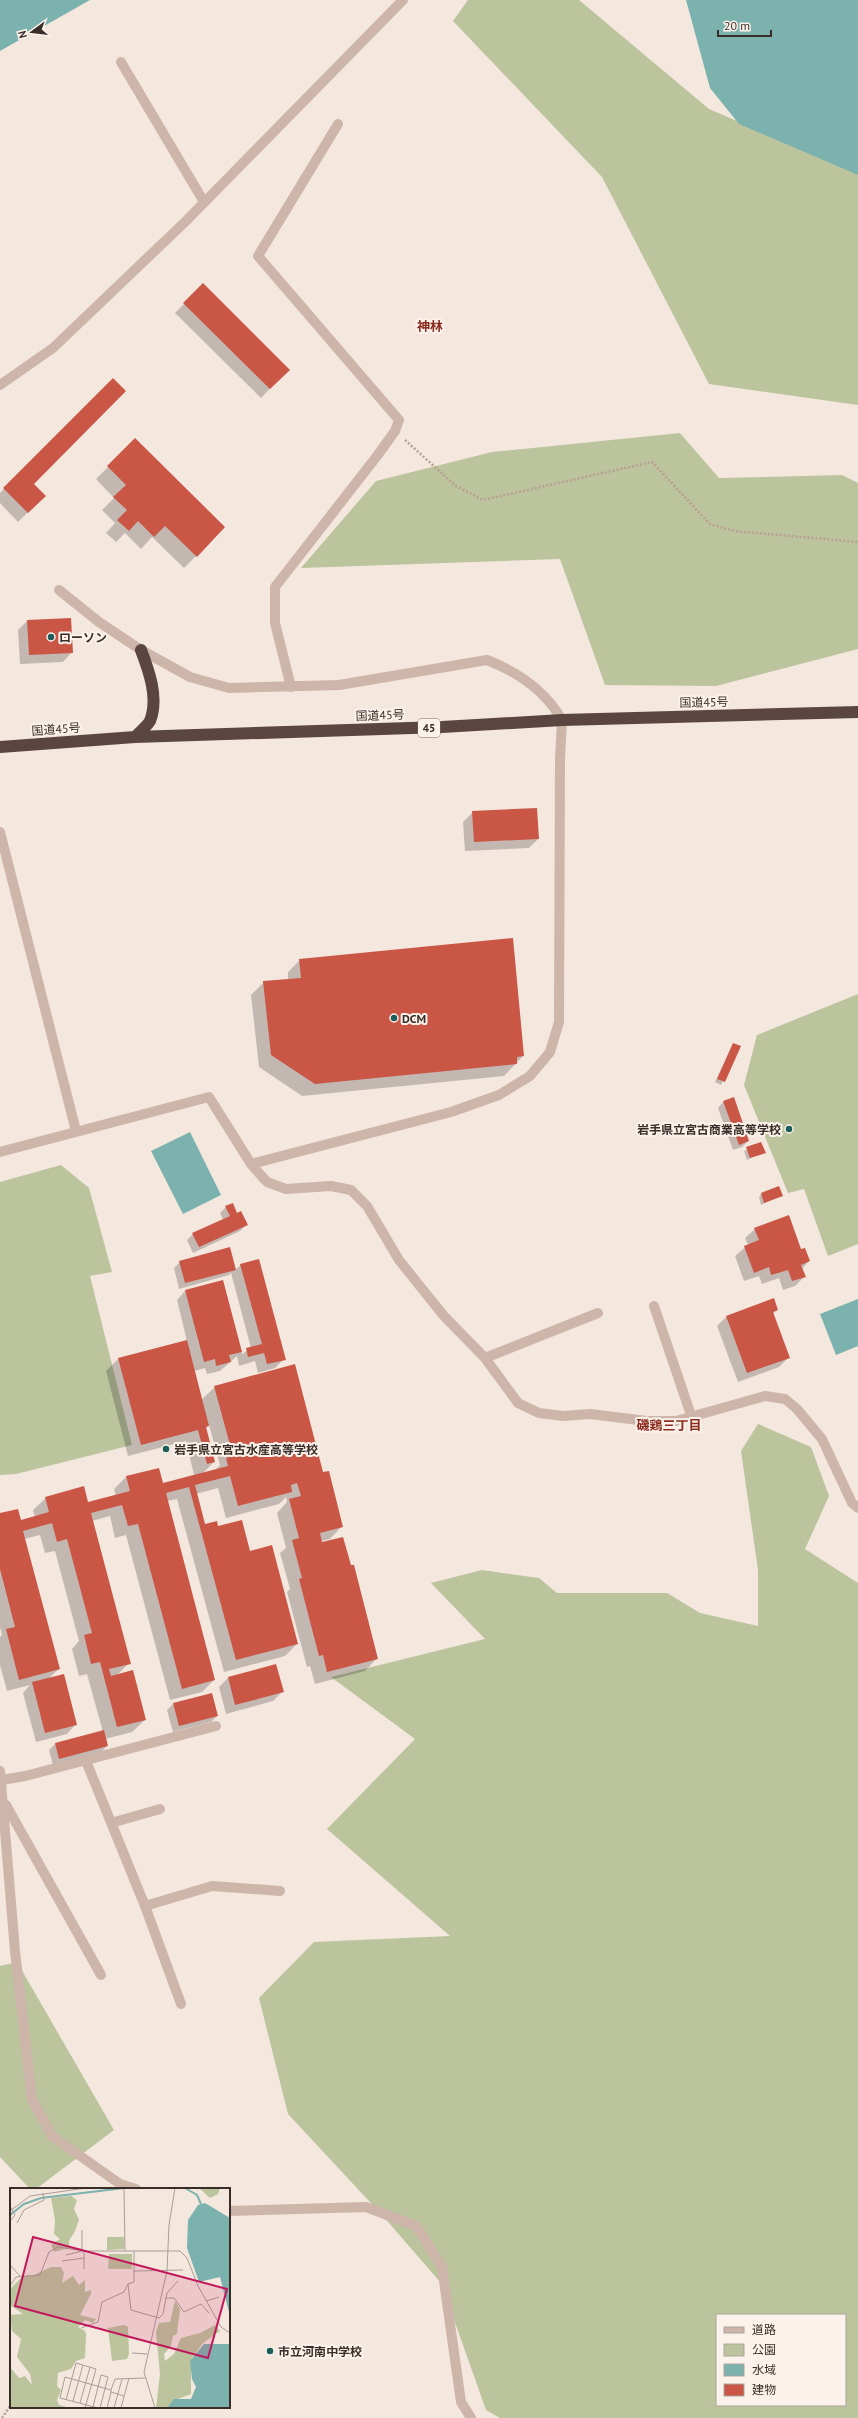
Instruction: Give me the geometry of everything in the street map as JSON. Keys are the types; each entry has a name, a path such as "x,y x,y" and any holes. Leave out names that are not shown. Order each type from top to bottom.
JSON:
{"highway":[{"path":"135,737 150,721 153,698 150,675 141,650"},
{"name":"国道45号","path":"0,747 135,737 442,727 562,720 858,712"}],"street":[{"path":"0,385 53,348 204,202 403,0"},
{"path":"121,62 204,202"},
{"path":"291,686 275,623 275,588 395,431 399,420 258,256 338,124"},
{"path":"59,590 99,622 141,650 190,677 229,688 339,685 487,660 510,669 525,678 542,694 562,720 560,759 559,1022 550,1052 530,1076 499,1095 451,1112 251,1164"},
{"path":"0,832 76,1132"},
{"path":"0,1152 209,1097 251,1164 266,1182 286,1189 331,1186 351,1190 367,1206 399,1260 423,1290 485,1358 518,1403 539,1413 563,1416 590,1414 647,1421 676,1421 692,1418 765,1396 785,1399 797,1409 822,1439 852,1503 858,1508"},
{"path":"654,1306 692,1418"},
{"path":"485,1358 598,1313"},
{"path":"133,2188 120,2184 52,2136 32,2099 15,1951 1,1776 86,1761 216,1726"},
{"path":"86,1761 145,1906 182,2004"},
{"path":"2,1802 101,1975"},
{"path":"111,1823 160,1809"},
{"path":"145,1906 212,1886 280,1891"},
{"path":"230,2211 366,2207 416,2226 442,2267 461,2402 470,2418"}],"path":[{"path":"395,431 456,486 483,500 652,462 710,524 734,531 858,542"},
{"path":"2,2418 10,2406"}],"green space":[{"path":"468,0 579,0 709,109 834,163 858,169 858,405 709,384 602,177 453,21"},
{"path":"680,433 719,478 842,475 858,483 858,649 716,686 605,685 560,559 301,568 376,481 492,452"},
{"path":"858,994 858,1244 828,1256 804,1189 788,1193 744,1085 757,1035"},
{"path":"61,1165 89,1188 112,1272 90,1276 132,1445 16,1474 0,1475 0,1182"},
{"path":"758,1424 811,1447 829,1496 805,1549 858,1583 858,2418 500,2418 486,2410 441,2283 382,2215 288,2114 259,1998 314,1942 450,1936 327,1829 415,1739 331,1677 485,1639 431,1583 482,1570 539,1578 557,1593 667,1593 700,1613 758,1626 758,1570 741,1451"},
{"path":"17,1962 114,2130 37,2188 29,2188 0,2157 0,1966"}],"water":[{"path":"0,0 90,0 0,51"},
{"path":"686,0 858,0 858,175 739,124 710,88"},
{"path":"190,1132 221,1195 183,1214 151,1151"},
{"path":"858,1299 858,1346 836,1355 820,1314"}],"building":[{"path":"203,283 290,370 270,389 183,303"},
{"path":"113,378 126,391 34,484 46,496 28,513 3,488"},
{"path":"135,438 225,527 197,557 165,526 154,537 138,521 129,531 117,520 127,510 113,497 126,485 107,466"},
{"path":"71,618 73,653 29,655 27,620"},
{"path":"537,808 539,839 474,842 472,811"},
{"name":"DCM","path":"513,938 524,1056 517,1057 517,1064 315,1084 271,1055 263,981 301,978 299,959"},
{"path":"733,1043 741,1046 725,1082 717,1079"},
{"path":"734,1097 749,1141 739,1145 723,1101"},
{"path":"761,1142 766,1153 750,1158 746,1147"},
{"path":"779,1186 783,1196 764,1203 761,1193"},
{"path":"233,1203 237,1213 241,1211 248,1225 199,1247 192,1233 230,1216 225,1206"},
{"path":"789,1215 801,1249 805,1248 810,1261 801,1265 806,1277 792,1281 788,1270 771,1275 769,1267 754,1273 744,1246 759,1240 754,1228"},
{"path":"230,1247 236,1270 185,1283 179,1261"},
{"path":"259,1259 286,1360 267,1364 264,1353 248,1357 246,1348 262,1344 240,1264"},
{"path":"223,1280 242,1352 229,1355 231,1362 216,1366 215,1359 204,1362 185,1290"},
{"path":"774,1298 778,1310 773,1312 790,1358 747,1373 726,1316"},
{"path":"187,1340 209,1426 206,1427 215,1462 207,1464 198,1430 141,1445 118,1358"},
{"path":"295,1364 323,1472 329,1471 343,1527 320,1533 322,1542 343,1537 351,1565 354,1565 378,1659 327,1672 323,1655 319,1656 299,1579 302,1578 292,1540 299,1538 289,1499 301,1496 297,1483 291,1485 292,1492 238,1506 230,1476 195,1485 205,1524 217,1521 218,1526 242,1520 250,1551 272,1545 298,1644 236,1660 189,1487 166,1493 215,1680 182,1689 138,1524 128,1526 122,1505 91,1513 131,1664 109,1669 111,1676 133,1670 146,1720 117,1727 100,1662 91,1664 84,1635 92,1633 67,1539 57,1542 52,1523 23,1531 60,1669 19,1680 6,1629 15,1627 0,1569 0,1513 18,1509 21,1520 49,1512 45,1497 84,1486 88,1502 130,1491 126,1476 159,1468 163,1483 228,1466 226,1458 233,1456 214,1386"},
{"path":"276,1664 284,1692 235,1705 228,1677"},
{"path":"64,1674 77,1725 45,1733 32,1682"},
{"path":"212,1693 218,1716 179,1726 173,1703"},
{"path":"104,1730 108,1746 59,1759 55,1743"}],"place":[{"name":"ローソン","path":"51,637"},
{"name":"DCM","path":"394,1018"},
{"name":"岩手県立宮古商業高等学校","path":"789,1129"},
{"name":"岩手県立宮古水産高等学校","path":"166,1449"},
{"name":"市立河南中学校","path":"270,2351"}],"district":[{"name":"神林","path":"430,326"},
{"name":"磯鶏三丁目","path":"669,1425"}]}
